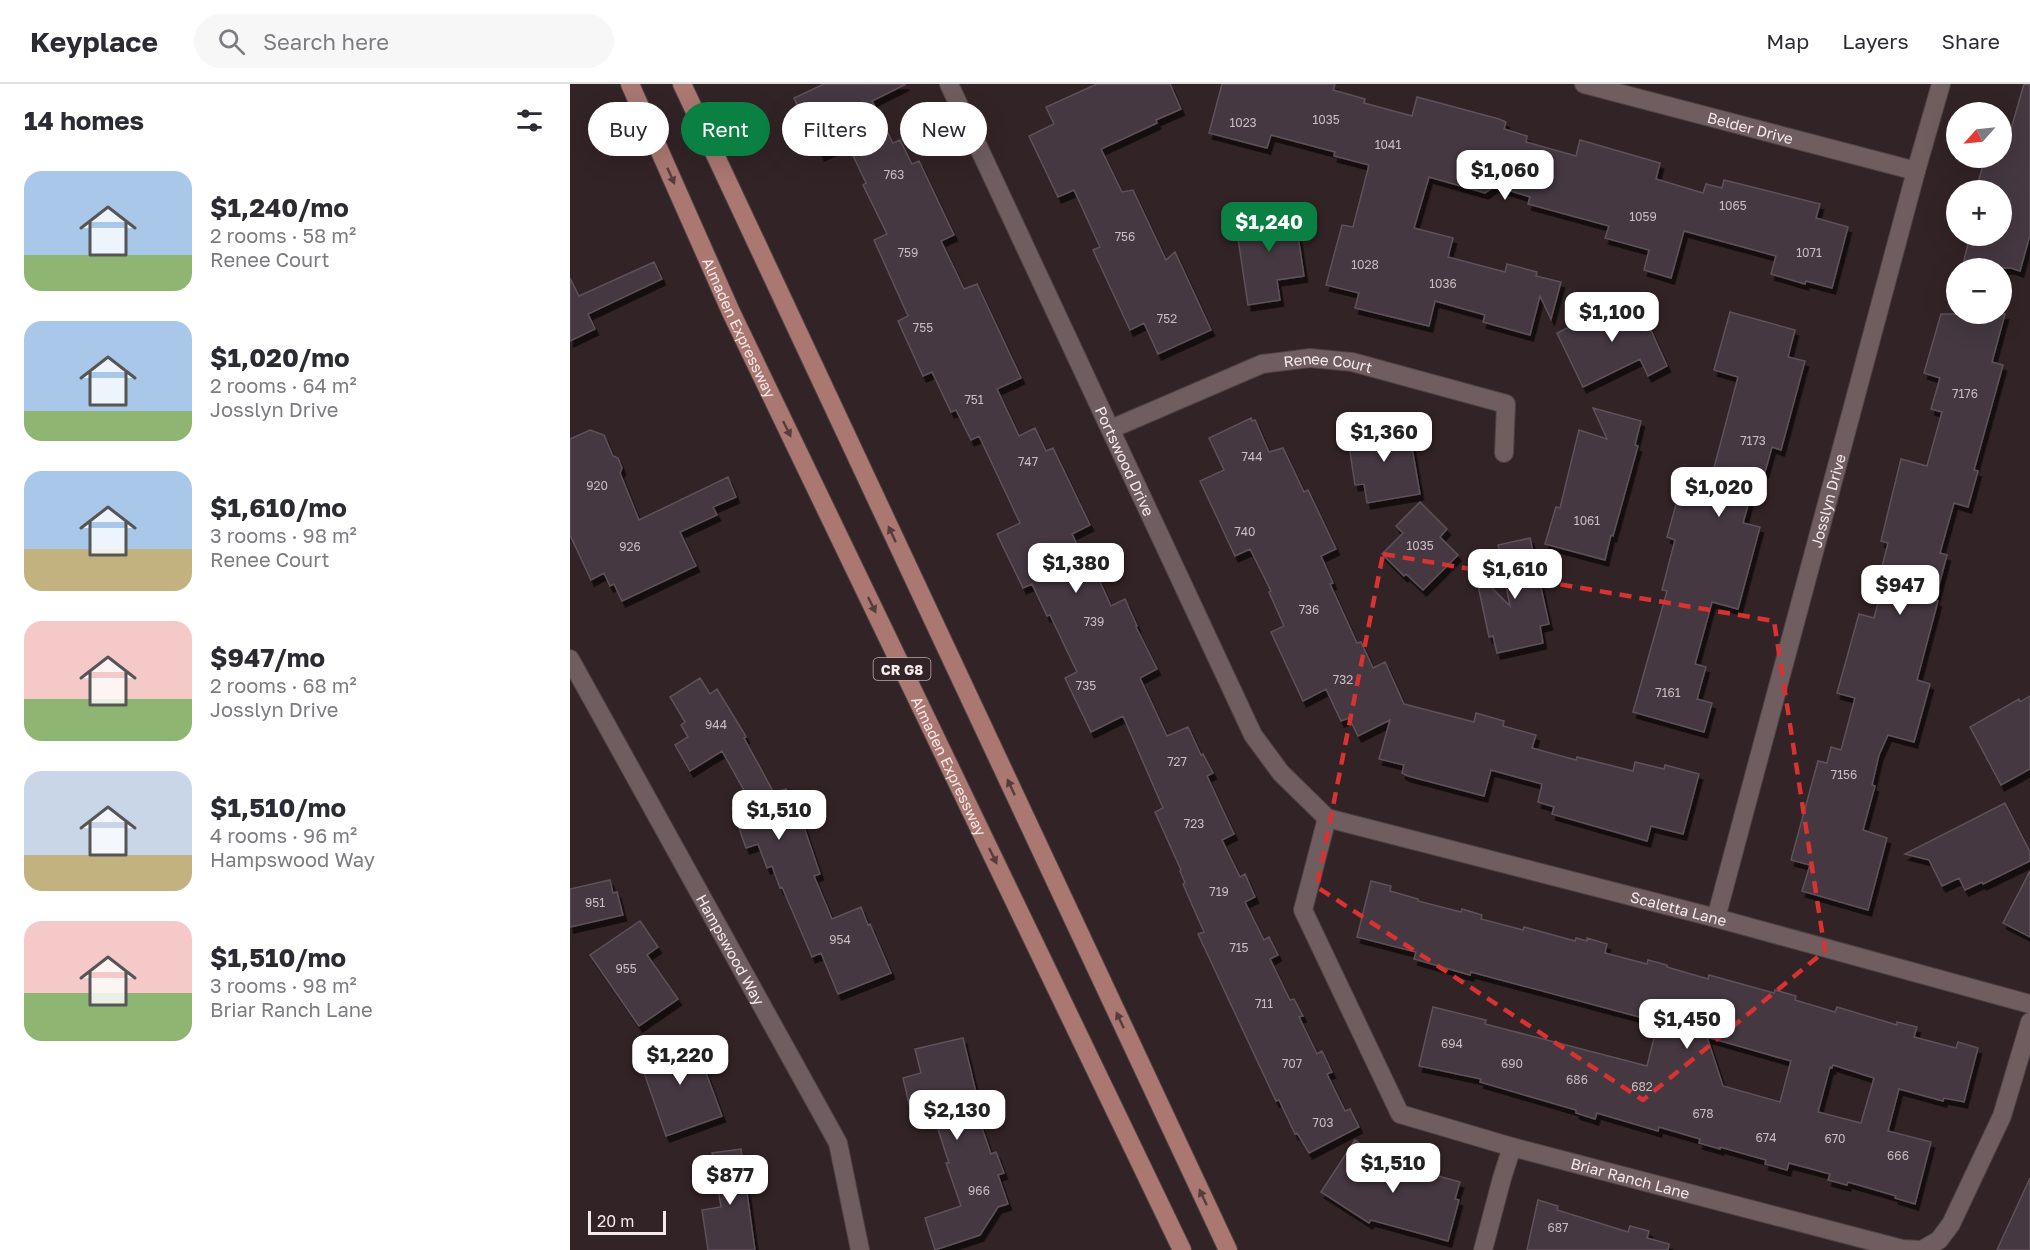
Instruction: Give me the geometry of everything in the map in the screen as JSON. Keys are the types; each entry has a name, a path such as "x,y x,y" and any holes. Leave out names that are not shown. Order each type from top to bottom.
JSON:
{"main road":[{"name":"Almaden Expressway","path":"630,84 736,323 1182,1250"},
{"name":"CR G8","path":"682,84 1228,1250"}],"street":[{"name":"Belder Drive","path":"1584,84 1916,171"},
{"name":"Josslyn Drive","path":"1716,918 1941,84"},
{"name":"Portswood Drive","path":"954,86 1253,735 1281,773 1327,818"},
{"name":"Renee Court","path":"1111,429 1262,364 1310,358 1352,362 1506,404 1504,453"},
{"name":"Hampswood Way","path":"570,659 838,1143 860,1250"},
{"name":"Scaletta Lane","path":"1327,818 1716,918 2030,1004"},
{"name":"Briar Ranch Lane","path":"1327,818 1303,910 1400,1114 1512,1147 1902,1249 1922,1250 1939,1240 1951,1224 2002,1116 2030,1022"},
{"path":"1483,1250 1512,1147"}],"highlighted area":[{"path":"1383,554 1774,621 1825,951 1643,1100 1317,887"}],"building":[{"path":"824,84 906,84 872,102 796,102 794,98"},
{"path":"1097,84 1170,84 1181,109 1101,149 1122,192 1133,190 1166,260 1175,252 1211,330 1158,354 1144,323 1130,330 1093,250 1100,247 1074,190 1058,197 1029,136 1054,124 1046,107"},
{"path":"1222,84 1335,84 1333,90 1365,99 1364,103 1412,116 1417,97 1499,119 1506,122 1504,129 1527,136 1526,142 1576,156 1580,140 1660,163 1656,179 1703,193 1706,184 1722,188 1724,180 1820,204 1816,218 1848,227 1832,288 1806,281 1805,284 1771,274 1776,256 1684,231 1671,278 1644,270 1649,250 1605,238 1609,226 1528,204 1530,197 1495,186 1485,193 1429,177 1414,228 1453,238 1448,257 1505,272 1507,264 1537,272 1536,276 1561,282 1551,319 1540,296 1530,335 1483,322 1485,315 1435,301 1429,326 1355,308 1359,293 1326,285 1342,225 1353,227 1369,165 1334,156 1335,152 1271,135 1267,148 1209,133"},
{"path":"2024,84 2030,85 2030,235 2020,271 2012,268 2012,258 1964,258 1968,246 2012,246 2012,180 1979,180 1982,168 2012,168 2012,126"},
{"path":"888,133 893,143 900,140 900,156 908,156 912,164 919,161 954,235 941,241 964,289 977,284 1021,378 997,389 1019,436 1035,428 1046,451 1053,448 1090,525 1072,534 1093,577 1097,575 1111,606 1125,599 1157,669 1140,678 1167,736 1188,727 1201,755 1203,754 1213,773 1207,776 1234,834 1222,840 1240,877 1245,874 1255,897 1245,902 1264,940 1269,937 1278,955 1270,959 1290,1000 1294,999 1303,1016 1299,1017 1317,1054 1322,1051 1332,1072 1327,1074 1345,1111 1350,1109 1359,1127 1309,1153 1297,1133 1295,1134 1279,1100 1276,1101 1198,934 1204,932 1183,884 1185,883 1181,870 1155,812 1163,808 1123,716 1091,732 1065,678 1077,672 1050,615 1047,616 1032,584 1023,588 997,534 1020,523 979,436 971,440 956,410 951,412 932,372 923,376 898,321 908,316 874,240 887,234 863,185 866,183 853,156 888,156"},
{"path":"1294,209 1304,276 1277,280 1280,300 1248,305 1235,218"},
{"path":"654,262 662,279 588,314 595,329 570,341 570,278 579,296"},
{"path":"1635,295 1667,366 1648,376 1640,359 1583,387 1557,333"},
{"path":"1730,312 1795,330 1788,357 1805,361 1781,450 1772,447 1765,472 1758,470 1743,523 1760,527 1738,609 1712,602 1695,664 1706,667 1697,699 1712,703 1704,732 1633,712 1667,591 1662,590 1675,540 1667,537 1683,479 1709,487 1738,377 1714,370"},
{"path":"1941,314 1946,314 1946,324 2002,324 1992,362 2003,365 1974,470 1978,471 1968,507 1954,503 1940,553 1947,555 1935,600 1938,601 1917,680 1930,684 1914,742 1888,735 1879,755 1872,785 1875,786 1863,830 1887,838 1868,910 1802,891 1810,865 1791,860 1818,761 1827,763 1831,747 1841,750 1855,698 1837,693 1859,614 1874,618 1887,568 1882,567 1888,543 1881,541 1901,459 1927,466 1942,412 1931,409 1940,378 1924,373"},
{"path":"1593,408 1641,421 1635,445 1638,446 1605,560 1545,544 1556,507 1560,508 1579,430 1607,439"},
{"path":"1251,418 1252,421 1255,420 1269,452 1283,448 1304,492 1308,490 1336,549 1321,556 1333,583 1330,584 1357,643 1361,642 1373,668 1385,662 1404,704 1474,722 1476,713 1504,721 1503,726 1536,735 1532,748 1576,760 1577,757 1633,771 1635,762 1664,769 1665,765 1699,774 1683,834 1651,826 1647,841 1552,814 1554,807 1538,802 1542,784 1491,770 1484,796 1408,776 1402,773 1404,765 1379,759 1390,720 1358,736 1349,718 1341,721 1326,689 1303,701 1271,632 1284,626 1269,592 1271,591 1250,549 1235,556 1200,481 1224,470 1209,438"},
{"path":"1398,422 1401,438 1410,436 1420,494 1367,503 1364,484 1355,485 1349,445 1352,444 1350,430"},
{"path":"590,430 604,435 613,456 618,458 622,468 620,473 639,520 728,477 736,497 713,507 717,515 680,532 696,566 622,601 614,584 610,586 604,573 591,580 570,535 570,439"},
{"path":"1420,502 1447,529 1440,537 1458,555 1423,590 1406,574 1404,576 1382,554 1403,533 1396,526"},
{"path":"1530,538 1549,624 1540,626 1543,643 1497,653 1493,636 1489,637 1475,571 1510,606 1498,545"},
{"path":"700,678 710,694 717,689 744,733 746,737 744,738 774,793 786,789 798,825 803,824 820,874 814,876 832,919 861,907 891,973 838,994 821,953 812,957 772,866 767,868 758,844 746,848 732,808 750,801 722,751 690,771 675,745 688,737 681,725 685,722 670,697"},
{"path":"2030,696 2030,769 2001,785 1970,727 2019,699 2020,702"},
{"path":"2005,803 2030,852 2030,861 1983,884 1982,882 1965,890 1959,878 1942,886 1929,860 1905,854"},
{"path":"2030,871 2030,937 2003,923"},
{"path":"610,880 613,893 617,892 623,915 570,927 570,889"},
{"path":"1371,881 1391,886 1390,891 1418,899 1418,901 1482,915 1481,919 1523,930 1524,927 1575,941 1576,938 1587,941 1587,938 1607,944 1605,953 1647,964 1648,960 1708,979 1709,975 1774,993 1775,990 1796,996 1795,1000 1835,1012 1837,1007 1897,1025 1897,1022 1917,1027 1914,1037 1956,1048 1958,1042 1978,1048 1964,1102 1944,1098 1943,1101 1899,1089 1888,1131 1931,1142 1915,1204 1848,1182 1847,1185 1828,1180 1830,1174 1789,1163 1787,1170 1765,1164 1766,1160 1699,1143 1700,1139 1659,1127 1658,1131 1597,1113 1595,1119 1576,1113 1576,1110 1480,1082 1481,1079 1419,1066 1433,1007 1486,1020 1485,1024 1647,1066 1658,1022 1471,972 1470,975 1414,959 1416,952 1357,937","holes":["1707,1037 1791,1061 1780,1102 1723,1086","1833,1065 1874,1078 1861,1123 1818,1112 1830,1067 1832,1068"]},
{"path":"640,921 658,947 647,955 678,999 639,1026 590,955"},
{"path":"687,1037 689,1042 695,1043 722,1116 666,1136 642,1067 644,1066 640,1054"},
{"path":"963,1038 978,1101 973,1102 991,1154 996,1152 1004,1173 998,1175 1008,1204 998,1207 980,1235 935,1250 925,1218 961,1206 932,1111 912,1116 903,1078 921,1073 915,1049"},
{"path":"1355,1140 1393,1166 1430,1177 1431,1174 1460,1182 1455,1199 1459,1200 1448,1241 1371,1220 1369,1223 1321,1192"},
{"path":"741,1149 755,1250 708,1250 702,1210 721,1207 712,1153"},
{"path":"2030,1178 2030,1250 1997,1250"},
{"path":"1538,1200 1558,1206 1557,1210 1628,1232 1630,1226 1649,1231 1647,1238 1669,1244 1668,1250 1527,1250"}]}
